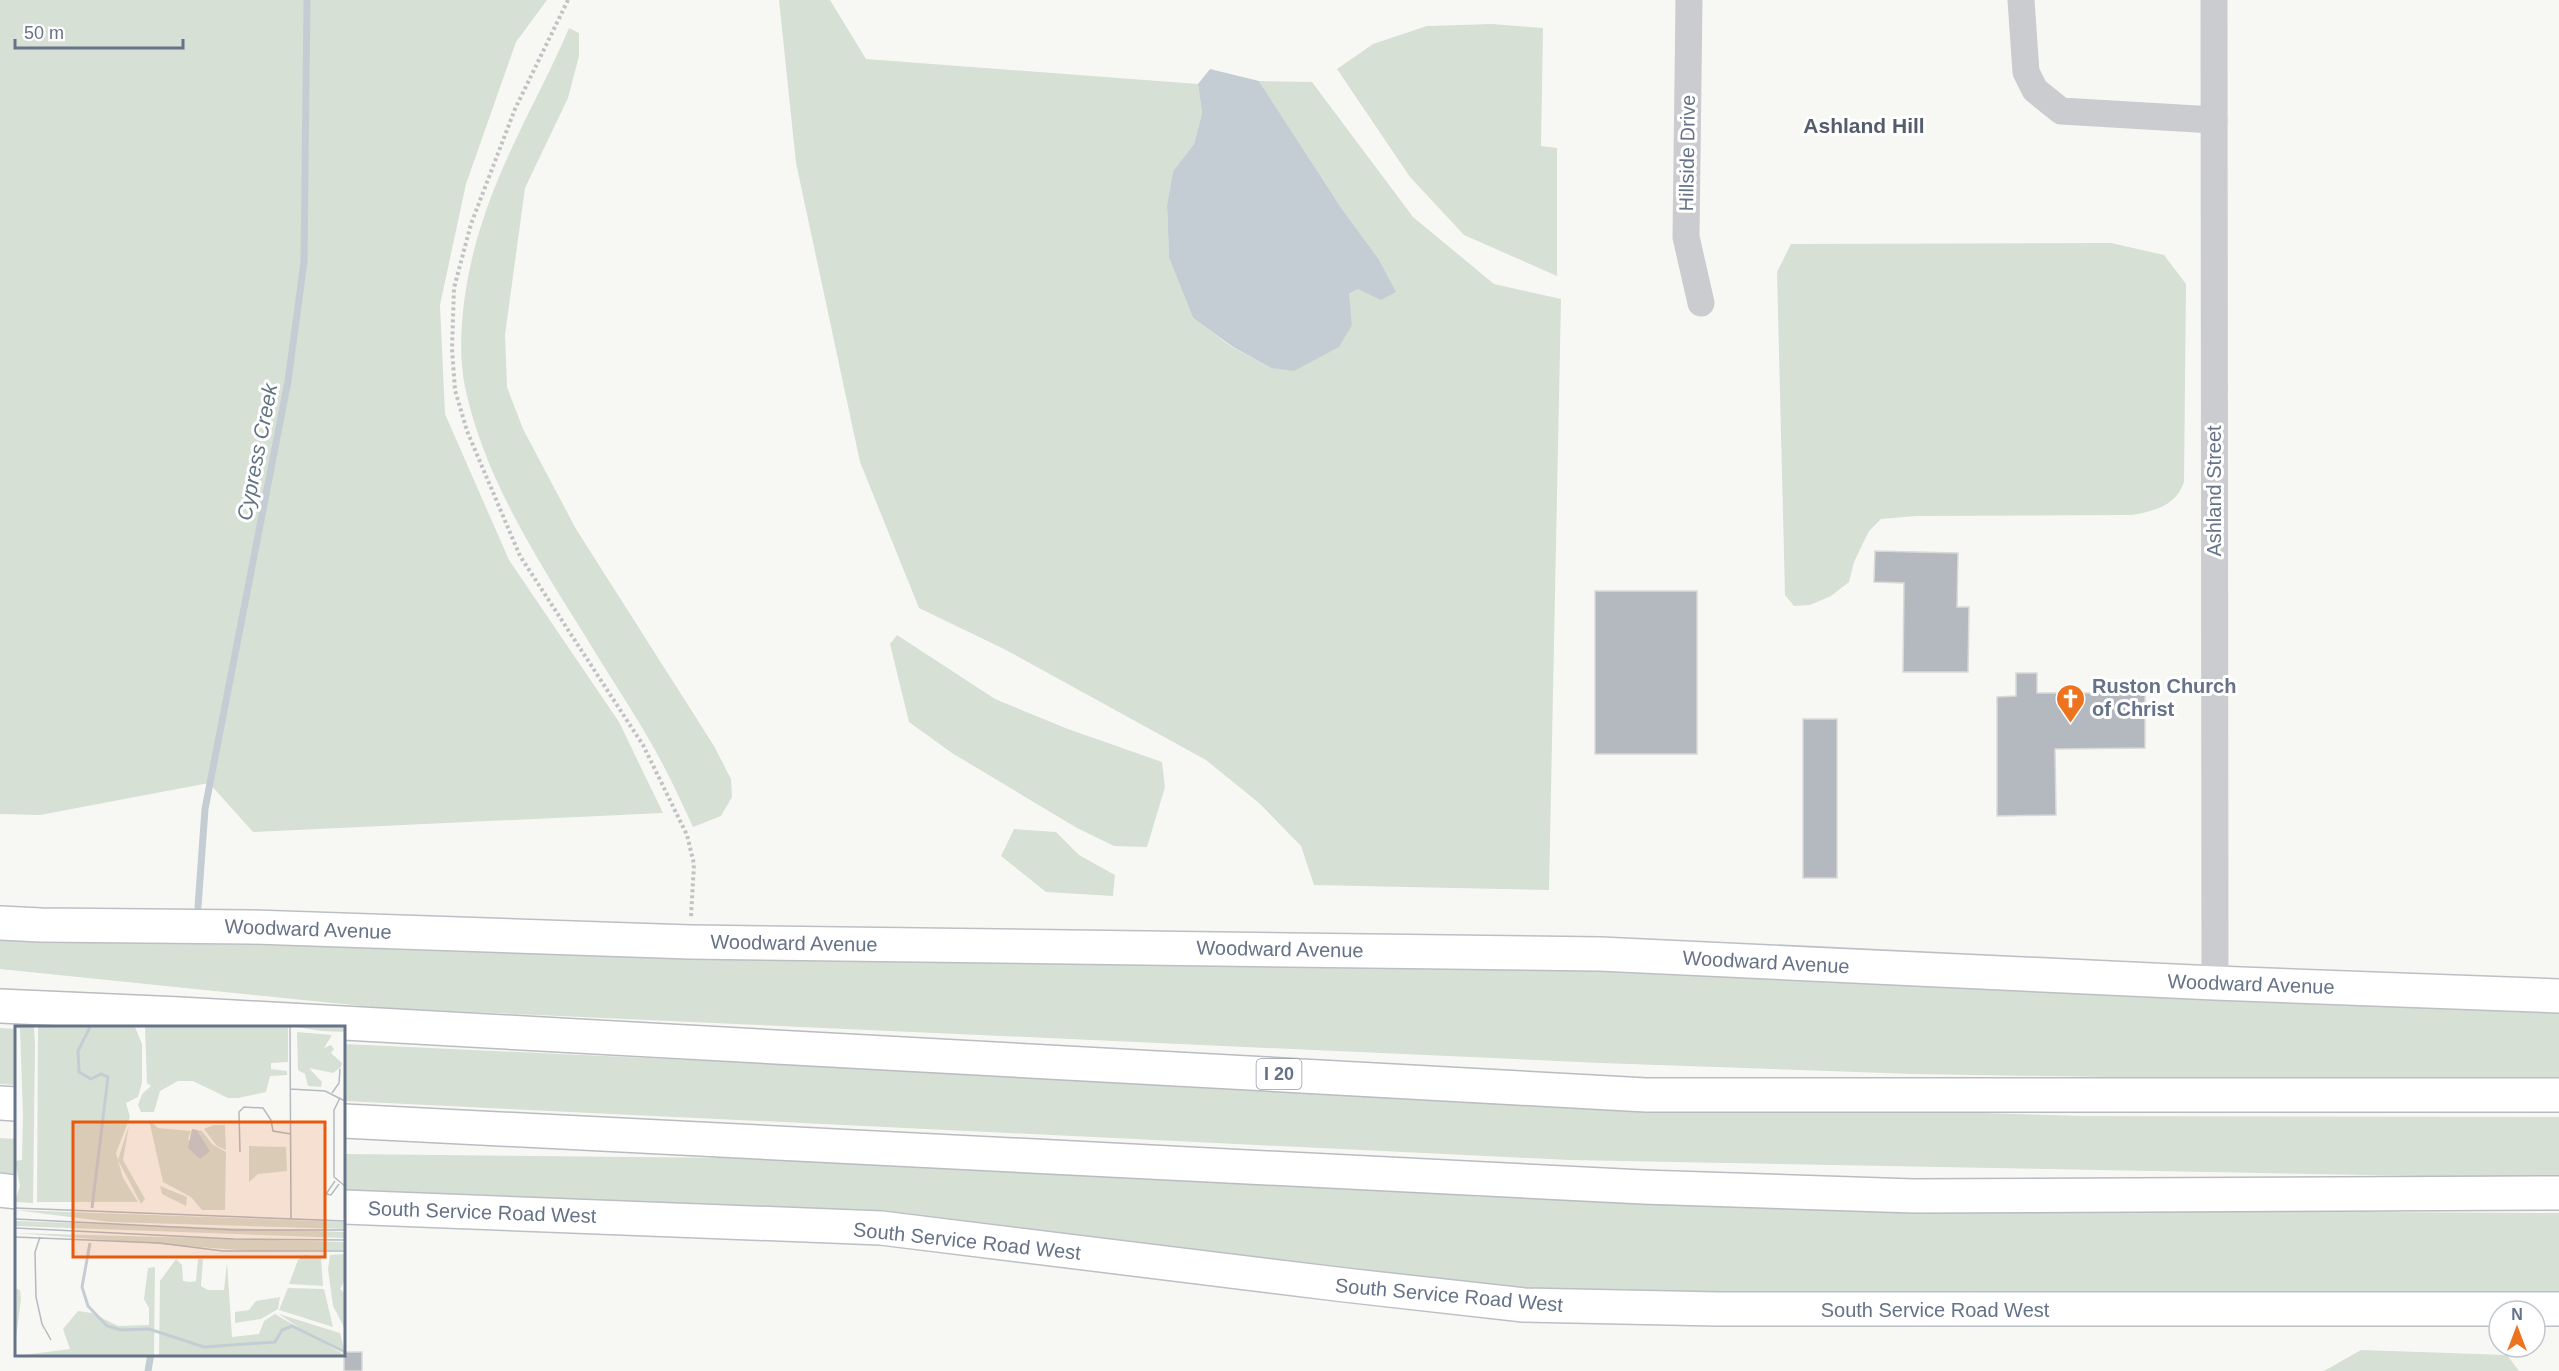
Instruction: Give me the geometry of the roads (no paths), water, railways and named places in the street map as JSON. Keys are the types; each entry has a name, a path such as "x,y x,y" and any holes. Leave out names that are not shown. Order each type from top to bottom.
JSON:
{"main road":[{"name":"Woodward Avenue","path":"0,922 41,925 263,927 690,942 1600,954 2215,983 2559,996"},
{"name":"I 20","path":"0,1006 203,1015 1646,1095 2559,1095"},
{"path":"0,1103 15,1104"},
{"path":"345,1121 1643,1187 1878,1194 2559,1192"},
{"path":"0,1190 15,1192"},
{"name":"South Service Road West","path":"345,1207 881,1228 1345,1286 1524,1305 1718,1309 2559,1309"}],"street":[{"name":"Hillside Drive","path":"1689,0 1686,237 1701,303"},
{"path":"2021,0 2026,72 2035,90 2061,111 2214,120"},
{"name":"Ashland Street","path":"2214,0 2215,983"}],"waterway":[{"name":"Cypress Creek","path":"198,907 205,809 288,381 304,262 307,0"},
{"name":"Cypress Creek","path":"148,1371 151,1356"}],"place":[{"name":"Ruston Church of Christ","path":"2071,724"}],"district":[{"name":"Ashland Hill","path":"1864,125"}]}
